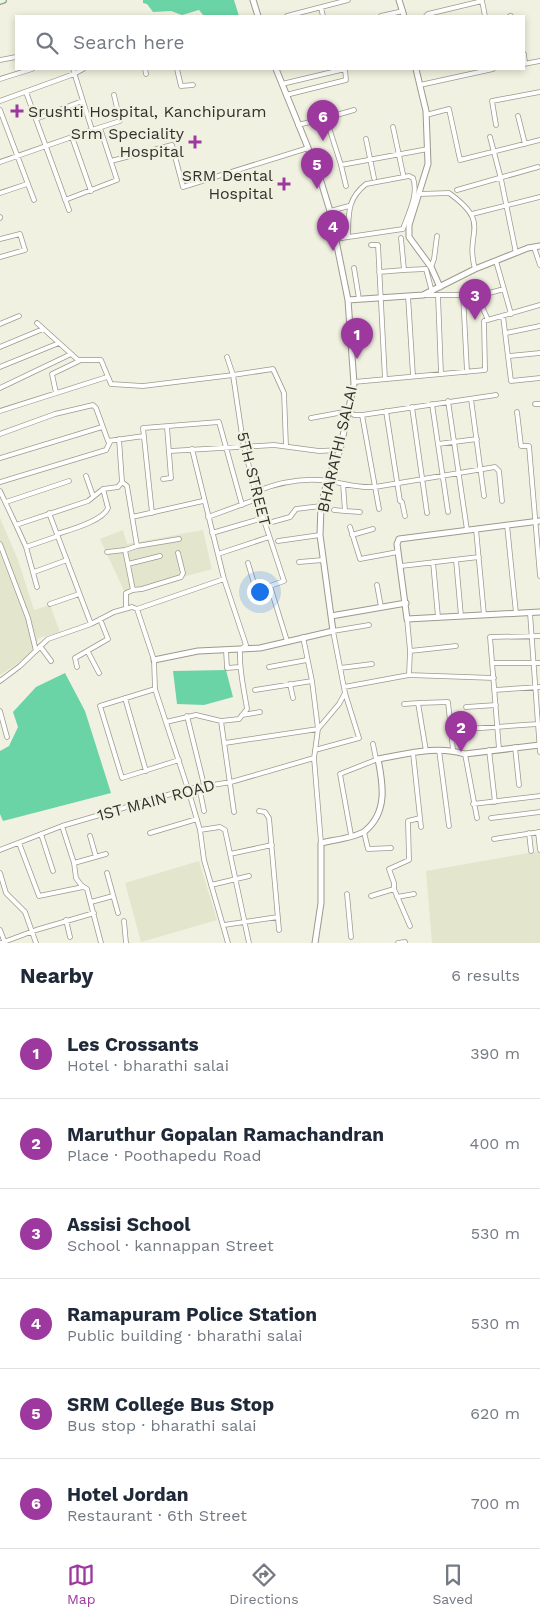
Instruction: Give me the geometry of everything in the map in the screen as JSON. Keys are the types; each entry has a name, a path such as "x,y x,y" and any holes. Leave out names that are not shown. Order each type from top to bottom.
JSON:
{"street":[{"path":"253,0 258,15"},
{"path":"296,15 348,0"},
{"path":"399,0 403,14"},
{"path":"427,15 482,1 485,15"},
{"path":"321,8 323,15"},
{"path":"0,60 15,57"},
{"path":"525,64 540,61"},
{"path":"0,78 28,70"},
{"path":"73,70 92,130"},
{"path":"0,101 81,70"},
{"path":"145,70 146,74"},
{"path":"177,70 181,86 193,85"},
{"name":"BHARATHI SALAI","path":"278,70 330,212 348,300 354,382 340,450 327,481 321,506 320,535 333,631"},
{"path":"282,84 341,70"},
{"path":"286,95 346,80 345,70"},
{"path":"416,70 426,115 428,164 409,225 409,237 430,267 440,287"},
{"path":"420,85 488,70"},
{"path":"26,92 69,210"},
{"path":"496,125 492,101 540,92"},
{"path":"0,162 120,121 114,96"},
{"path":"36,119 82,101"},
{"path":"426,115 449,109 460,160 540,140"},
{"path":"0,110 34,200"},
{"path":"298,125 354,110"},
{"path":"518,116 525,144"},
{"path":"326,118 346,186"},
{"path":"393,127 403,174"},
{"path":"66,200 117,180 100,128"},
{"path":"72,137 91,191"},
{"path":"490,137 501,179 516,253"},
{"path":"366,139 374,178"},
{"path":"111,161 172,145 183,188 308,148"},
{"path":"341,165 428,149"},
{"path":"457,190 538,167"},
{"path":"330,212 349,206 366,184 409,176 413,178 416,185 404,229 335,240"},
{"path":"0,193 27,184"},
{"path":"420,194 446,192 472,214 475,224 471,253 475,270"},
{"path":"472,214 540,197"},
{"path":"348,237 349,206"},
{"path":"0,240 20,234 25,250 0,257"},
{"path":"430,267 434,260 437,236"},
{"path":"401,238 404,270"},
{"path":"371,245 378,245 385,379"},
{"path":"423,295 475,270 537,246 540,265"},
{"path":"496,261 511,314"},
{"path":"354,268 359,299"},
{"path":"379,272 426,269 432,292"},
{"path":"348,300 423,295 463,294 478,296 504,289"},
{"path":"463,294 467,372"},
{"path":"438,295 441,374"},
{"path":"408,296 413,376"},
{"path":"478,296 488,320"},
{"path":"354,382 485,370 484,322 540,305"},
{"path":"0,324 19,316"},
{"path":"503,316 511,381 540,378"},
{"path":"37,323 78,360 99,359 110,384 143,386 273,369 284,393 286,446"},
{"path":"506,333 540,326"},
{"path":"0,347 43,329"},
{"path":"0,367 59,343"},
{"path":"509,356 540,353"},
{"path":"0,388 71,354"},
{"name":"5TH STREET","path":"227,357 233,375 244,447 257,491 257,499 284,581 270,586"},
{"path":"56,393 52,374 82,360"},
{"path":"0,411 107,377"},
{"path":"311,418 348,411 354,415 362,415 496,395"},
{"path":"471,399 484,496"},
{"path":"448,402 456,442 467,530"},
{"path":"432,404 448,512"},
{"path":"535,404 540,404"},
{"path":"0,434 55,414 92,405 96,408 102,427 110,442"},
{"path":"412,407 427,513"},
{"path":"386,410 404,516"},
{"path":"516,412 521,446 529,446 538,522 540,576"},
{"path":"362,415 379,509"},
{"path":"152,513 143,428 219,422 242,505"},
{"path":"0,458 102,427"},
{"path":"163,479 170,478 170,451 167,427"},
{"path":"0,482 106,450 110,442 119,439 144,436"},
{"path":"119,439 122,482 127,486 137,546"},
{"path":"438,444 476,439"},
{"path":"170,451 286,446 319,450 340,450"},
{"path":"166,722 196,715 221,722 235,720 247,709 246,692 239,668 240,650 246,645 224,579 203,501 192,449"},
{"path":"257,491 278,483 294,480 327,481 355,488 375,487 495,467 498,469 502,502"},
{"path":"86,476 93,496"},
{"path":"6,502 69,481"},
{"path":"16,525 88,500 103,489 118,486 122,482"},
{"path":"343,484 345,511"},
{"path":"26,547 74,529 104,514 108,508 103,489"},
{"path":"0,491 26,547 37,587"},
{"path":"208,517 257,499"},
{"path":"132,517 203,501"},
{"path":"265,524 290,517 296,509 321,506"},
{"path":"334,510 360,512"},
{"path":"49,513 90,624"},
{"path":"212,533 263,518"},
{"path":"409,676 410,650 406,603 397,540 538,522"},
{"path":"507,525 516,613"},
{"path":"350,527 360,559 398,552"},
{"path":"352,534 373,529"},
{"path":"476,529 484,615"},
{"path":"278,540 293,540 320,535"},
{"path":"218,554 269,537"},
{"path":"107,552 178,539"},
{"path":"0,544 28,618 36,650"},
{"path":"125,550 133,590"},
{"path":"126,608 126,593 180,577 183,573 178,553"},
{"path":"128,564 160,556"},
{"path":"401,566 479,557"},
{"path":"34,572 67,560"},
{"path":"299,562 323,560"},
{"path":"456,560 461,616"},
{"path":"433,562 438,617"},
{"path":"248,563 256,590 270,586 287,641"},
{"path":"0,681 20,666 48,639 90,624 126,608 137,609 224,579"},
{"path":"377,585 381,607"},
{"path":"50,604 79,594"},
{"path":"331,616 406,603"},
{"path":"137,609 154,660 155,689 197,819 204,860 228,943"},
{"path":"530,612 540,752"},
{"path":"407,619 540,612"},
{"path":"77,666 74,659 108,639 108,634 100,619"},
{"path":"154,660 198,651 260,648 303,636 369,625"},
{"path":"315,750 359,738 345,694 333,631"},
{"path":"303,636 312,681 318,729 314,758 320,843 321,903 316,943"},
{"path":"499,749 490,638 540,636"},
{"path":"40,646 51,661"},
{"path":"410,650 456,646"},
{"path":"226,650 227,668 239,668"},
{"path":"88,652 99,673"},
{"path":"269,667 307,660"},
{"path":"493,663 540,662"},
{"path":"340,668 372,664"},
{"path":"344,687 409,676 494,678"},
{"path":"254,690 312,681"},
{"path":"290,684 293,698"},
{"path":"494,690 540,687"},
{"path":"155,689 100,706 122,778 179,760"},
{"path":"225,742 318,729 345,694"},
{"path":"125,698 146,771"},
{"path":"404,704 448,702 453,750"},
{"path":"418,703 426,751"},
{"path":"466,707 496,705"},
{"path":"0,711 2,726 7,738"},
{"path":"242,715 260,712"},
{"path":"187,716 204,785"},
{"path":"221,722 234,812"},
{"path":"467,729 538,724"},
{"path":"320,843 364,832 375,819 382,805 383,785 373,744"},
{"path":"351,835 340,774 377,759 426,751 453,750 464,754 489,749 540,745"},
{"path":"515,747 519,784"},
{"path":"489,749 495,802"},
{"path":"439,750 449,826"},
{"path":"413,753 421,827"},
{"path":"464,754 477,818"},
{"name":"1ST MAIN ROAD","path":"0,850 62,826 188,789 231,782 314,758"},
{"path":"199,786 204,811"},
{"path":"474,804 540,796"},
{"path":"259,810 268,814 279,930"},
{"path":"491,818 540,812"},
{"path":"410,926 394,889 389,869 409,860 408,821 420,818"},
{"path":"150,833 197,819"},
{"path":"62,826 78,882 85,887 91,902 100,943"},
{"path":"200,830 222,827 225,830 249,943"},
{"path":"364,832 368,849 391,848"},
{"path":"494,839 539,832 540,850"},
{"path":"530,833 531,851"},
{"path":"41,834 53,871"},
{"path":"90,836 96,857"},
{"path":"19,843 39,896 85,887"},
{"path":"230,854 272,845"},
{"path":"74,863 106,854"},
{"path":"0,873 6,893 25,912 36,943"},
{"path":"107,873 118,913"},
{"path":"211,884 249,876"},
{"path":"371,896 394,889"},
{"path":"347,894 351,937"},
{"path":"397,897 414,894"},
{"path":"91,902 114,896"},
{"path":"0,930 3,943 32,931 94,913"},
{"path":"224,925 278,917"},
{"path":"66,920 70,937"},
{"path":"124,921 126,943"},
{"path":"398,943 405,942"}],"shaded area":[{"path":"143,0 234,0 239,15 203,15 199,10 182,15 171,11 153,12 147,4 143,3"},
{"path":"0,518 18,560 34,610 50,605 60,632 39,638 29,656 0,675"},
{"path":"123,530 127,544 203,530 212,569 125,593 100,539"},
{"path":"226,670 233,697 204,705 177,704 173,671"},
{"path":"65,673 85,711 111,793 3,821 0,814 0,751 9,746 18,727 13,712 36,687"},
{"path":"540,851 540,943 432,943 426,871"},
{"path":"199,861 217,920 141,942 125,883"}],"place":[{"name":"Srushti Hospital, Kanchipuram","path":"17,111"},
{"name":"Hotel Jordan","path":"323,141"},
{"name":"Srm Speciality Hospital","path":"195,142"},
{"name":"SRM Dental Hospital","path":"284,184"},
{"name":"SRM College Bus Stop","path":"317,189"},
{"name":"Ramapuram Police Station","path":"333,251"},
{"name":"Assisi School","path":"475,320"},
{"name":"Les Crossants","path":"357,359"},
{"name":"Maruthur Gopalan Ramachandran","path":"461,752"}]}
